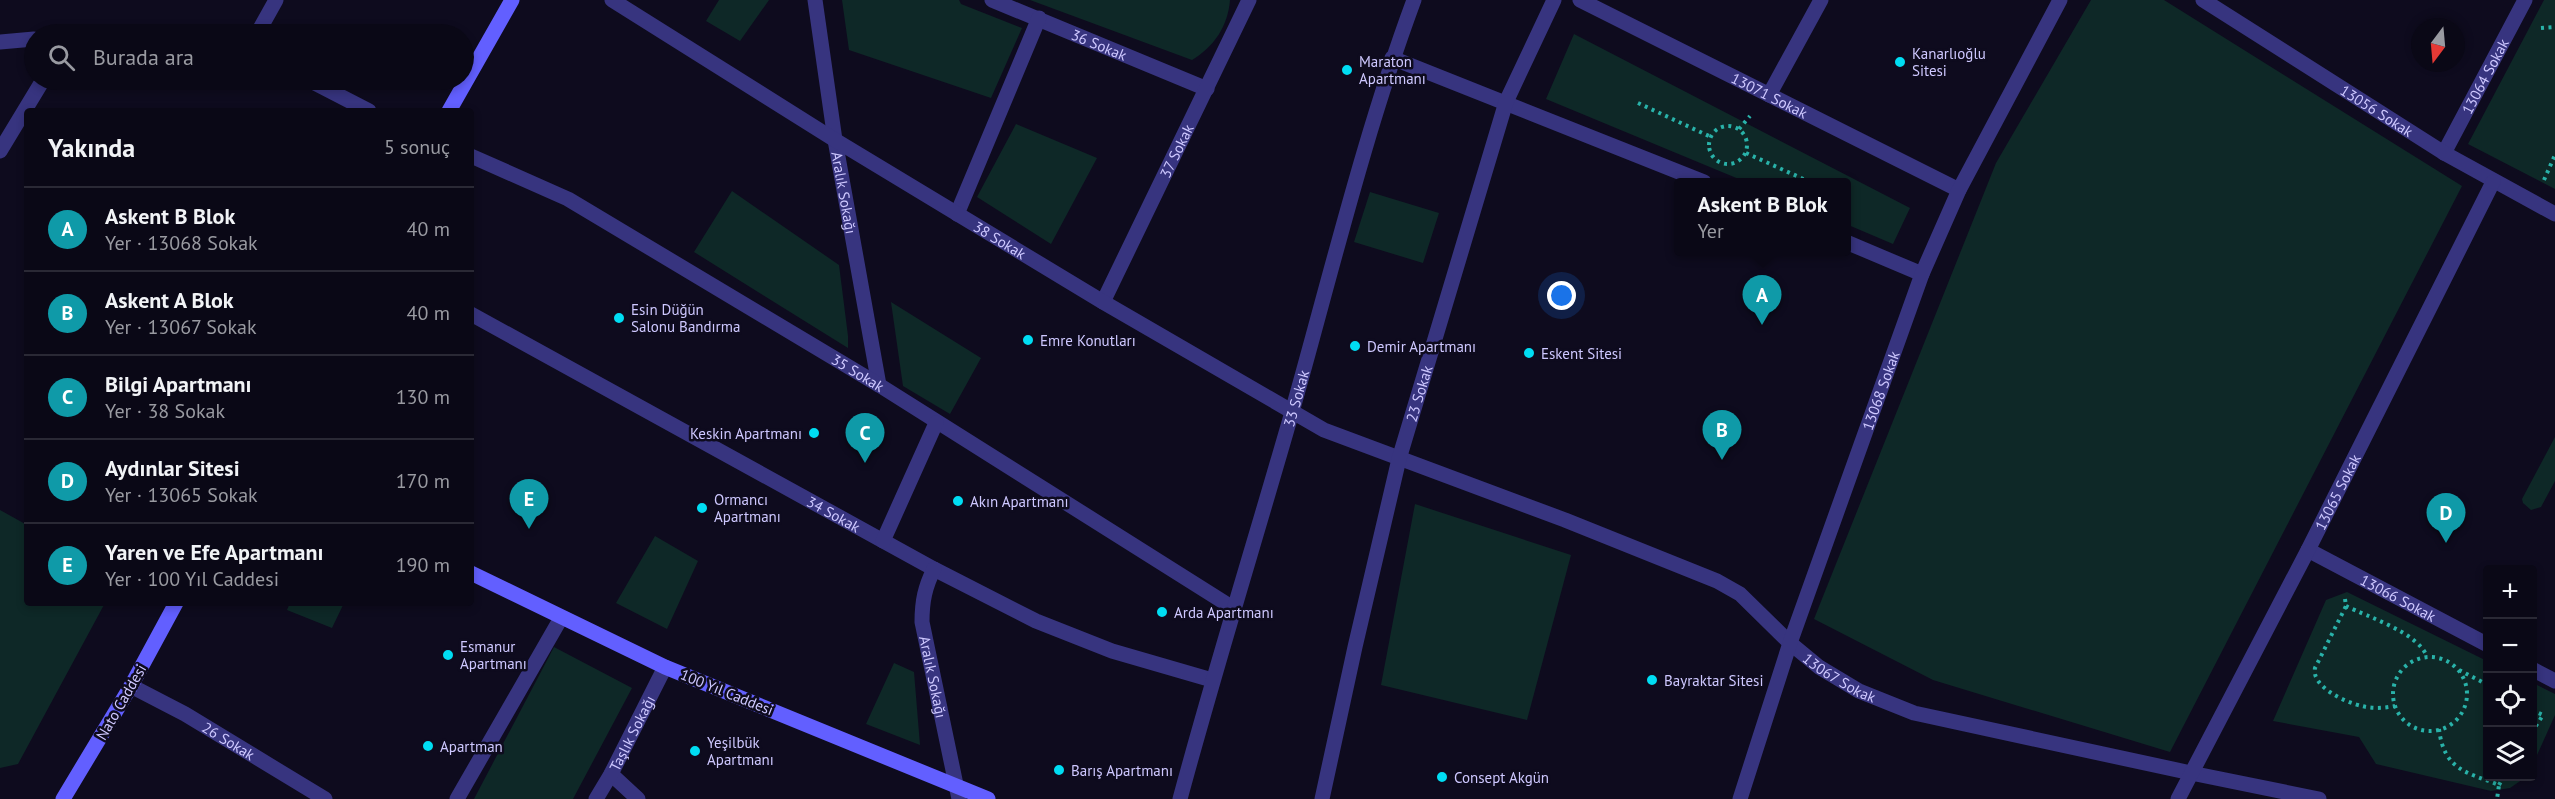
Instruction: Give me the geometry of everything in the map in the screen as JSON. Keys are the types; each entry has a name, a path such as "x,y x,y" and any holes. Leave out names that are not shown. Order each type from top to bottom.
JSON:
{"street":[{"path":"263,24 276,0"},
{"path":"474,67 512,0"},
{"name":"38 Sokak","path":"612,0 835,140 1103,302 1324,430 1399,459"},
{"name":"Aralık Sokağı","path":"815,0 835,140 879,385"},
{"name":"36 Sokak","path":"992,0 1207,89"},
{"name":"37 Sokak","path":"1103,302 1249,0"},
{"name":"33 Sokak","path":"1180,799 1212,680 1292,412 1355,178 1392,58 1414,0"},
{"name":"23 Sokak","path":"1322,799 1354,647 1399,459 1506,102 1554,0"},
{"name":"13071 Sokak","path":"1580,0 1959,190"},
{"path":"1769,95 1821,0"},
{"name":"13068 Sokak","path":"1740,799 1790,643 1922,274 1959,190 2060,0"},
{"name":"13056 Sokak","path":"2203,0 2444,153 2493,182 2555,214"},
{"name":"13064 Sokak","path":"2444,153 2525,0"},
{"path":"957,214 1038,18"},
{"path":"0,42 24,40"},
{"path":"1392,58 1692,178"},
{"path":"26,108 37,90"},
{"path":"328,90 363,108"},
{"path":"451,108 461,90"},
{"path":"0,151 24,111"},
{"name":"35 Sokak","path":"474,157 568,199 879,385 1233,608"},
{"name":"13065 Sokak","path":"2178,799 2308,550 2493,182"},
{"path":"1851,244 1922,274"},
{"name":"34 Sokak","path":"474,316 883,541 1036,621 1112,651 1212,680"},
{"path":"883,541 936,423"},
{"name":"13067 Sokak","path":"1399,459 1565,520 1717,581 1740,594 1819,668 1859,690 1914,713 2319,799"},
{"name":"13066 Sokak","path":"2308,550 2483,643"},
{"name":"Aralık Sokağı","path":"934,568 925,586 922,622 957,793"},
{"name":"100 Yıl Caddesi","path":"474,574 666,667 957,793 988,799"},
{"name":"Nato Caddesi","path":"63,799 131,686 174,606"},
{"path":"457,799 561,618"},
{"name":"Taşlık Sokağı","path":"596,799 666,667"},
{"path":"2537,672 2555,681"},
{"name":"26 Sokak","path":"131,686 185,714 325,799"},
{"path":"611,774 638,799"}],"path":[{"path":"1638,103 1711,137"},
{"path":"1723,127 1739,129 1747,142 1746,153 1735,163 1723,164 1711,153 1711,137 1716,130 1723,127"},
{"path":"1746,153 1799,178"},
{"path":"2339,567 2346,606 2315,668 2318,682 2325,689 2361,706 2374,708 2395,706"},
{"path":"2346,606 2411,638 2425,650 2427,657"},
{"path":"2457,668 2466,685 2466,704 2456,720 2432,731 2416,728 2404,719 2395,706 2395,684 2399,674 2416,660 2427,657 2448,662 2483,683"},
{"path":"2537,712 2543,715 2537,724"},
{"path":"2439,729 2443,752 2452,764 2499,785"},
{"path":"2497,799 2502,781"}],"green space":[{"path":"719,0 769,0 740,41 706,21"},
{"path":"842,0 959,0 961,4 1022,28 991,98 849,50"},
{"path":"1030,0 1230,0 1226,19 1218,35 1207,49 1192,60"},
{"path":"2091,0 2164,0 2462,186 2170,752 1933,680 1814,619 1996,163"},
{"path":"2544,0 2555,0 2555,189 2468,144"},
{"path":"1574,34 1910,208 1893,244 1851,226 1851,178 1736,178 1546,99"},
{"path":"1016,124 1097,158 1051,244 977,197"},
{"path":"732,191 839,265 848,348 694,252"},
{"path":"1370,192 1439,213 1423,263 1354,242"},
{"path":"891,302 981,358 950,414 903,386"},
{"path":"2555,437 2555,481 2541,507 2531,510 2522,499"},
{"path":"1415,504 1571,555 1527,720 1381,685"},
{"path":"0,510 24,523 24,606 103,606 18,764 0,768"},
{"path":"655,536 698,561 667,629 616,603"},
{"path":"2347,592 2483,659 2483,781 2520,781 2510,788 2491,791 2376,764 2359,737 2273,721 2326,600"},
{"path":"289,606 343,606 332,628 287,610"},
{"path":"554,647 632,688 573,799 474,799"},
{"path":"894,663 914,672 920,745 866,724"},
{"path":"2537,685 2555,694 2555,715 2537,755"}],"place":[{"name":"Kanarlıoğlu Sitesi","path":"1900,62"},
{"name":"Maraton Apartmanı","path":"1347,70"},
{"name":"Esin Düğün Salonu Bandırma","path":"619,318"},
{"name":"Askent B Blok","path":"1762,325"},
{"name":"Emre Konutları","path":"1028,340"},
{"name":"Demir Apartmanı","path":"1355,346"},
{"name":"Eskent Sitesi","path":"1529,353"},
{"name":"Keskin Apartmanı","path":"814,433"},
{"name":"Askent A Blok","path":"1722,460"},
{"name":"Bilgi Apartmanı","path":"865,463"},
{"name":"Akın Apartmanı","path":"958,501"},
{"name":"Ormancı Apartmanı","path":"702,508"},
{"name":"Yaren ve Efe Apartmanı","path":"529,529"},
{"name":"Aydınlar Sitesi","path":"2446,543"},
{"name":"Arda Apartmanı","path":"1162,612"},
{"name":"Esmanur Apartmanı","path":"448,655"},
{"name":"Bayraktar Sitesi","path":"1652,680"},
{"name":"Apartman","path":"428,746"},
{"name":"Yeşilbük Apartmanı","path":"695,751"},
{"name":"Barış Apartmanı","path":"1059,770"},
{"name":"Consept Akgün","path":"1442,777"}]}
